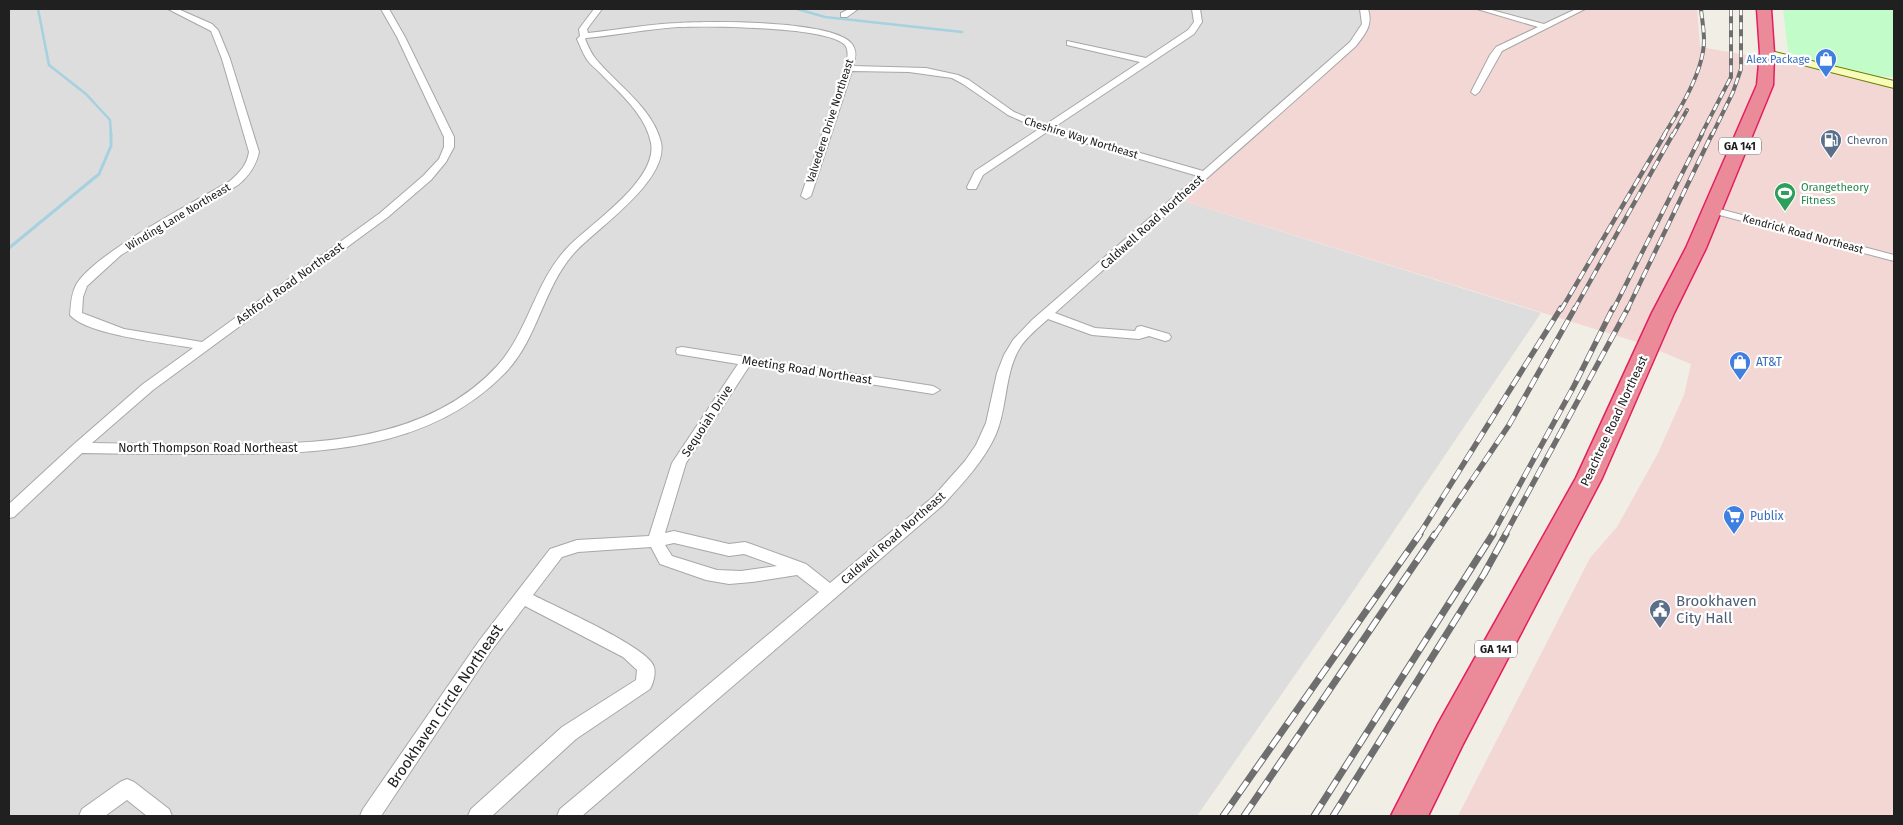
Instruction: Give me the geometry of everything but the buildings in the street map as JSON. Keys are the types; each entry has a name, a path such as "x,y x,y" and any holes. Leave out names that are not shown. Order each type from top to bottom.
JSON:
{"highway":[{"name":"Peachtree Road Northeast","path":"1409,816 1450,735 1588,478 1712,210 1754,114 1764,85 1766,53 1764,9"}],"street":[{"name":"Winding Lane Northeast","path":"172,9 214,30 226,60 254,152 252,164 246,174 234,183 117,253 98,268 82,285 76,297 76,315 91,323 123,331 203,346"},
{"name":"Ashford Road Northeast","path":"9,513 78,448 148,387 384,215 427,178 443,160 449,147 449,138 401,37 384,9"},
{"path":"584,36 583,29 598,9"},
{"path":"844,15 854,9"},
{"path":"972,187 979,173 1191,32 1198,22 1196,9"},
{"name":"Caldwell Road Northeast","path":"567,816 938,501 970,466 984,444 993,423 1003,377 1015,346 1047,314 1205,174 1223,161 1353,44 1366,27 1367,18 1364,9"},
{"path":"1481,9 1546,27"},
{"path":"1476,92 1494,55 1499,49 1581,9"},
{"name":"Valvedere Drive Northeast","path":"584,36 679,25 718,25 818,31 832,35 848,44 852,53 849,68 806,196"},
{"name":"North Thompson Road Northeast","path":"78,448 274,450 333,445 388,435 439,415 474,396 512,356 535,315 544,289 560,262 643,181 654,159 656,144 650,127 639,111 590,58 581,39 584,36"},
{"path":"1070,43 1146,61"},
{"path":"1766,53 1894,84"},
{"name":"Cheshire Way Northeast","path":"849,68 904,69 945,74 964,80 995,105 1013,116 1046,128 1205,174"},
{"name":"Kendrick Road Northeast","path":"1712,210 1894,258"},
{"path":"1047,314 1092,331 1110,330 1112,336 1121,339 1133,340 1144,334 1165,337"},
{"name":"Meeting Road Northeast","path":"682,351 933,390"},
{"name":"Sequoiah Drive","path":"655,541 679,463 746,361"},
{"path":"800,568 764,575 728,577 708,574 666,560 655,541 674,537 729,550 745,548 800,568 830,592"},
{"name":"Brookhaven Circle Northeast","path":"370,816 485,646 556,553 577,546 655,541"},
{"path":"478,816 569,733 644,684 646,668 629,652 522,597"},
{"path":"89,816 127,788 162,816"}],"shaded area":[{"path":"9,9 1364,9 1370,28 1338,61 1171,197 1541,313 1354,590 1197,816 9,816"},
{"path":"1364,9 1485,9 1552,24 1582,9 1697,9 1700,47 1868,76 1894,84 1894,816 1458,816 1590,558 1617,527 1657,455 1684,395 1691,364 1640,343 1171,197 1338,61 1370,28"},
{"path":"1485,9 1582,9 1552,24"}],"green space":[{"path":"1783,9 1894,9 1894,77 1868,76 1786,52 1788,51"}],"waterway":[{"path":"38,9 49,65 86,94 110,120 111,135"},
{"path":"797,9 825,17 962,32"},
{"path":"9,248 99,174 111,146 111,135"}],"railway":[{"path":"1664,135 1690,89 1700,64 1704,40 1701,9"},
{"path":"1701,135 1731,77 1731,9"},
{"path":"1712,135 1733,92 1741,69 1741,9"},
{"path":"1673,135 1687,110"},
{"path":"1561,310 1665,134"},
{"path":"1574,310 1673,134"},
{"path":"1613,310 1702,134"},
{"path":"1628,309 1712,134"},
{"path":"1419,535 1561,308"},
{"path":"1435,535 1509,425 1575,308"},
{"path":"1492,535 1574,386 1613,308"},
{"path":"1505,535 1628,309"},
{"path":"1223,816 1420,534"},
{"path":"1244,816 1435,534"},
{"path":"1314,816 1493,534"},
{"path":"1333,816 1484,574 1506,534"}],"place":[{"name":"Alex Package","path":"1826,78"},
{"name":"Chevron","path":"1831,159"},
{"name":"Orangetheory Fitness","path":"1785,212"},
{"name":"AT&T","path":"1740,381"},
{"name":"Publix","path":"1734,535"},
{"name":"Brookhaven City Hall","path":"1660,629"}]}
